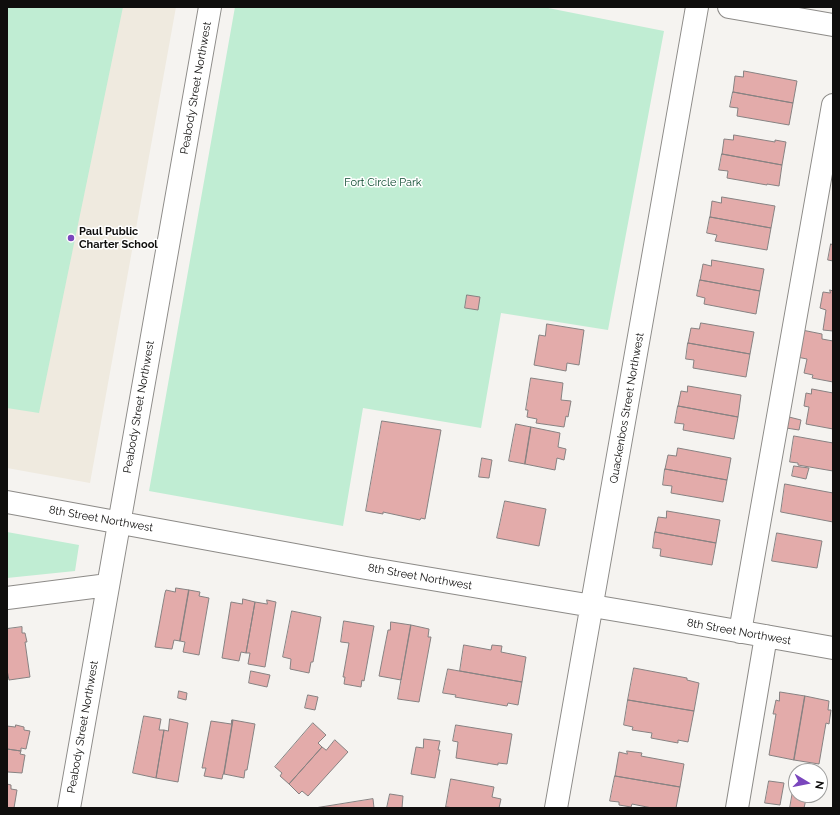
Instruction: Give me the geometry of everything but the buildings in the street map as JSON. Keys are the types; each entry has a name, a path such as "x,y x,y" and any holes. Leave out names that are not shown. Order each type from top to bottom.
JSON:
{"street":[{"name":"Peabody Street Northwest","path":"69,808 210,7"},
{"name":"Quackenbos Street Northwest","path":"556,808 697,7"},
{"path":"730,7 833,25"},
{"path":"740,632 833,105"},
{"name":"8th Street Northwest","path":"7,502 366,568 833,648"},
{"path":"7,598 108,586"},
{"path":"737,808 766,636"}],"shaded area":[{"name":"Paul Public Charter School","path":"7,7 176,7 90,483 7,468"}],"green space":[{"path":"7,7 123,7 39,413 7,408"},
{"name":"Fort Circle Park","path":"235,7 543,7 664,31 608,330 501,313 481,428 363,408 343,526 149,491"},
{"path":"7,532 79,545 75,571 7,578"}],"place":[{"name":"Paul Public Charter School","path":"71,238"}]}
